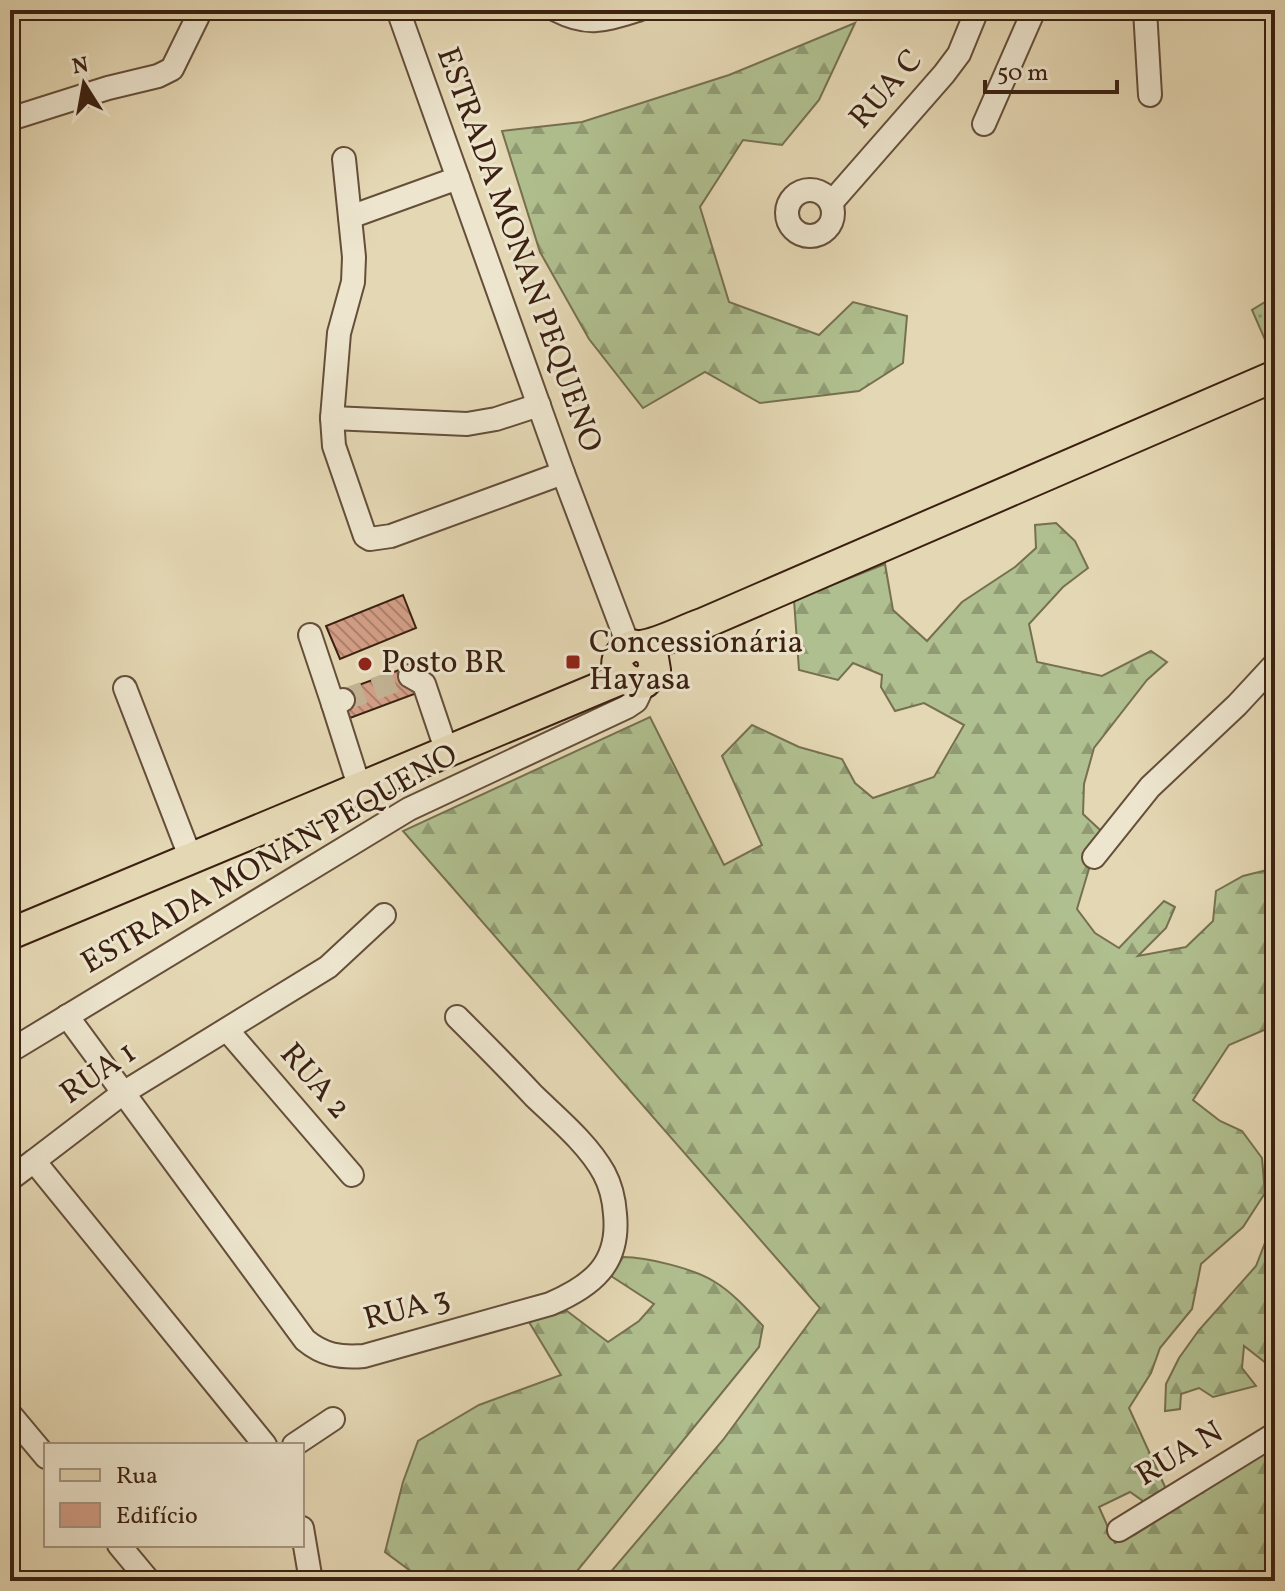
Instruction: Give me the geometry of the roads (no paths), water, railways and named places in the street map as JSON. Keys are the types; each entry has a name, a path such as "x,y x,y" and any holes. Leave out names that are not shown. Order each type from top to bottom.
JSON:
{"main road":[{"path":"10,934 187,850 635,663 702,624 1275,376"},
{"path":"10,912 187,850"}],"street":[{"path":"10,119 108,88 158,76 172,69 201,10"},
{"name":"ESTRADA MONAN PEQUENO","path":"10,1051 409,809 636,701 635,663 563,473 398,10"},
{"path":"556,10 583,22 604,21 638,10"},
{"name":"RUA C","path":"831,203 944,74 959,54 977,10"},
{"path":"984,124 1034,10"},
{"path":"1145,10 1150,95"},
{"path":"344,159 354,257 353,282 339,333 332,418 334,446 360,527 370,539 391,536 563,473"},
{"path":"350,217 458,178"},
{"path":"332,418 467,424 496,419 539,405"},
{"path":"310,635 338,702 356,779"},
{"path":"1094,857 1150,787 1237,705 1275,664"},
{"path":"410,676 424,684 444,743"},
{"path":"125,688 187,850"},
{"name":"RUA 1","path":"10,1179 123,1093 328,967 384,915"},
{"name":"RUA 3","path":"67,1016 305,1340 315,1348 338,1357 364,1356 550,1304 566,1297 598,1274 610,1259 616,1241 612,1191 603,1171 570,1132 457,1017"},
{"name":"RUA 2","path":"228,1031 352,1175"},
{"path":"34,1161 263,1443"},
{"path":"10,1414 44,1455"},
{"path":"297,1443 333,1419"},
{"name":"RUA N","path":"1119,1530 1275,1434"},
{"path":"304,1540 311,1581"},
{"path":"120,1547 140,1577"}],"tunnel":[{"path":"343,700 410,676"}],"place":[{"name":"Concessionária Hayasa","path":"573,662"},
{"name":"Posto BR","path":"365,664"}]}
